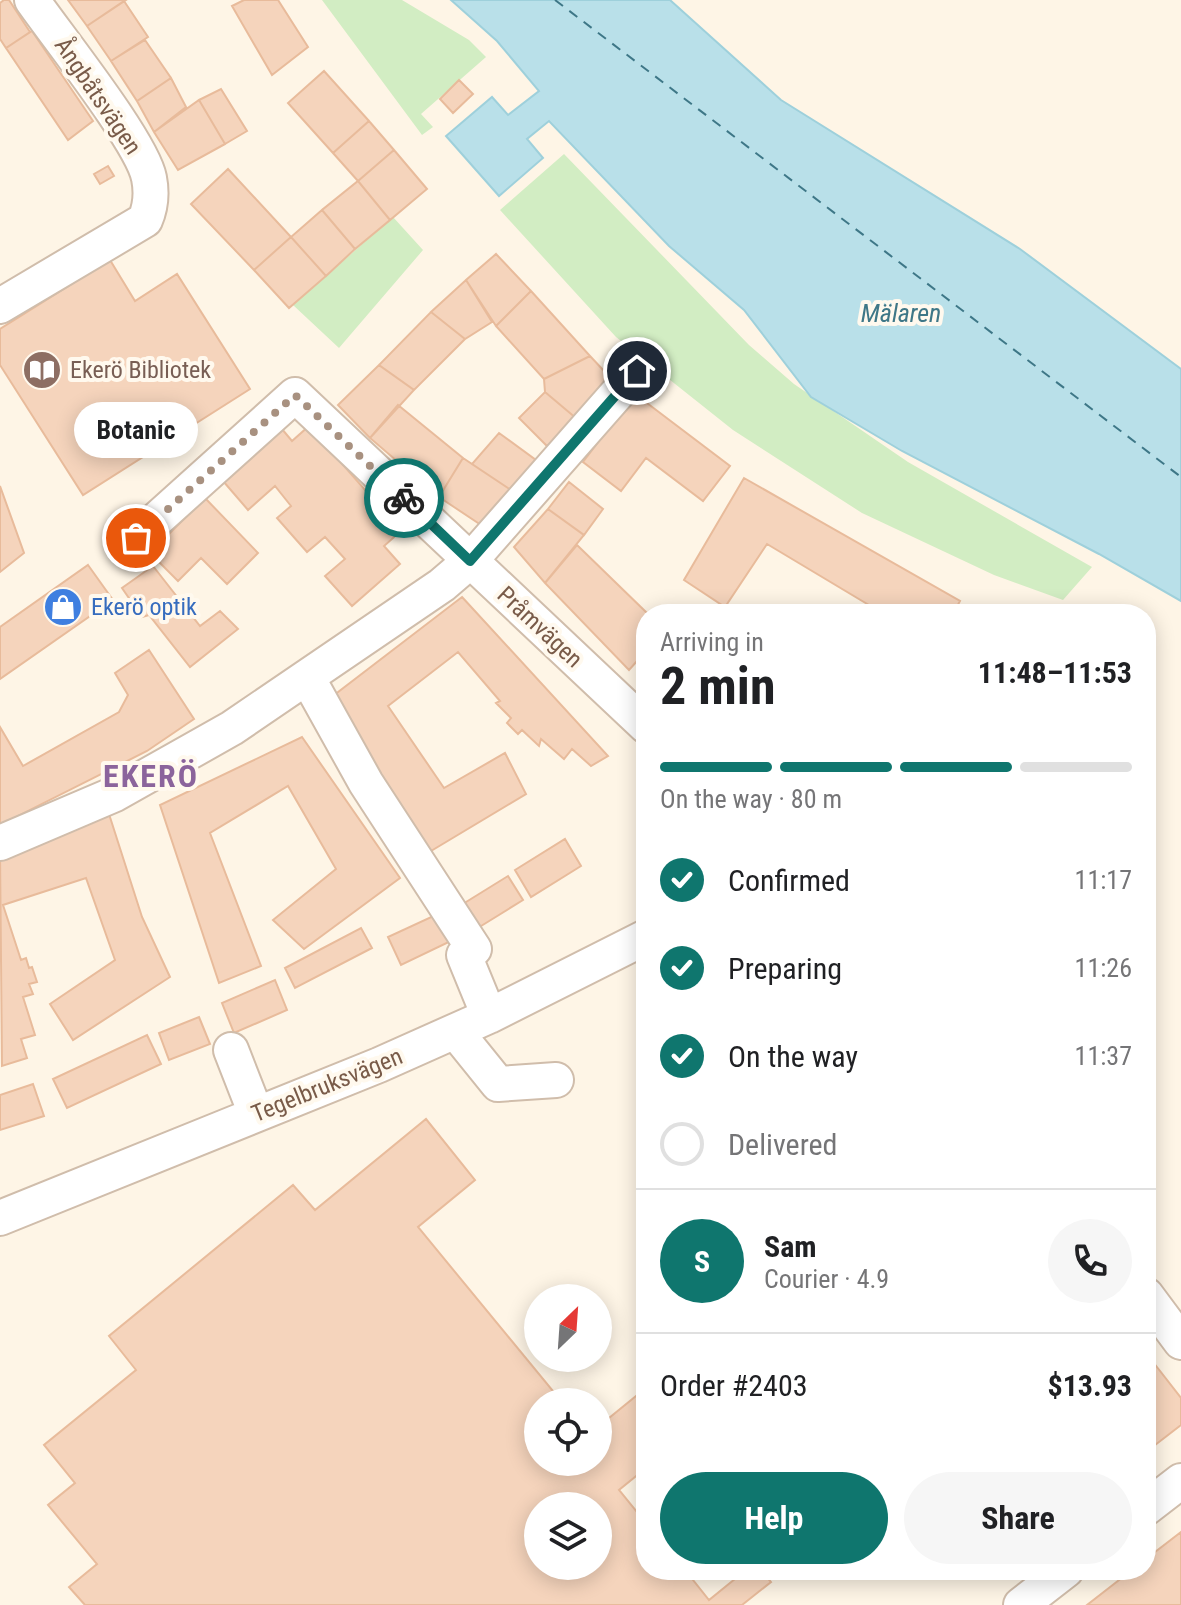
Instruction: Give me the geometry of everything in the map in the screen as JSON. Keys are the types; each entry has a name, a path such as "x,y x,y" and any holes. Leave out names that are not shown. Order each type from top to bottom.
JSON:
{"street":[{"name":"Ångbåtsvägen","path":"0,306 145,220 151,205 149,175 133,144 32,0"},
{"path":"0,843 115,794 232,728 442,585 470,561 637,371"},
{"name":"Pråmvägen","path":"136,538 295,395 636,717"},
{"path":"307,677 366,783 469,952 489,1016"},
{"name":"Tegelbruksvägen","path":"0,1218 456,1032 636,942"},
{"path":"456,1032 498,1084 556,1080"},
{"path":"231,1050 256,1114"},
{"path":"1156,1308 1181,1342"},
{"path":"1156,1500 1181,1481"},
{"path":"1021,1605 1053,1580"}],"green space":[{"path":"322,0 402,0 469,40 486,57 421,114 433,127 422,135"},
{"path":"564,154 749,345 794,384 908,462 1092,567 1063,600 994,575 862,513 733,430 616,337 500,210"},
{"path":"393,217 423,250 339,348 293,305"}],"water":[{"name":"Mälaren","path":"451,0 670,0 781,100 1020,249 1181,369 1181,601 1099,554 902,451 811,397 744,310 669,246 549,121 527,139 543,158 499,196 446,136 492,97 508,115 539,91 497,41"}],"building":[{"path":"9,0 30,32 6,48 0,39 0,3"},
{"path":"68,0 126,0 87,26"},
{"path":"244,0 278,0 308,47 272,75 232,6"},
{"path":"124,1 148,37 111,61 87,26"},
{"path":"32,31 93,121 68,140 6,48"},
{"path":"145,40 171,78 137,101 111,61"},
{"path":"324,71 369,121 333,153 288,103"},
{"path":"171,78 186,107 154,132 137,101"},
{"path":"459,80 473,94 453,113 440,99"},
{"path":"221,89 247,131 225,144 199,100"},
{"path":"199,100 225,144 178,170 154,132"},
{"path":"369,121 394,150 358,181 333,153"},
{"path":"394,150 427,189 390,220 358,181"},
{"path":"108,166 114,176 100,184 94,174"},
{"path":"228,169 291,237 254,270 191,204"},
{"path":"358,181 390,220 355,249 322,210"},
{"path":"322,210 355,249 326,276 291,237"},
{"path":"291,237 326,276 289,308 254,270"},
{"path":"496,254 531,291 496,326 466,280"},
{"path":"110,260 135,301 177,274 250,389 83,495 0,365 0,329"},
{"path":"466,280 492,322 465,339 431,312"},
{"path":"531,291 590,356 544,379 496,326"},
{"path":"431,312 465,339 414,390 379,365"},
{"path":"590,356 618,386 577,419 545,392 544,379"},
{"path":"379,365 414,390 370,438 338,405"},
{"path":"545,392 577,419 547,446 519,418"},
{"path":"635,394 730,466 703,501 646,458 621,491 583,462"},
{"path":"398,405 463,458 439,497 370,438"},
{"path":"276,422 292,441 309,426 401,531 384,546 400,564 352,606 325,576 345,559 325,537 307,552 277,518 291,506 275,486 248,510 217,474"},
{"path":"499,433 540,463 514,492 472,464"},
{"path":"463,458 514,492 484,527 439,497"},
{"path":"744,478 960,601 958,604 867,604 767,544 727,604 720,604 684,580"},
{"path":"569,482 603,509 584,535 548,509"},
{"path":"0,486 24,553 0,572"},
{"path":"205,498 258,553 227,584 201,558 178,581 150,553"},
{"path":"548,509 584,535 545,583 514,547"},
{"path":"577,545 638,604 636,662 629,670 545,583"},
{"path":"88,565 113,600 0,679 0,627"},
{"path":"153,566 200,626 220,611 238,629 190,667 149,615 142,617 122,588"},
{"path":"462,597 608,756 591,766 572,749 564,759 541,739 539,746 522,730 518,734 507,723 511,718 496,703 500,701 458,652 388,706 444,788 505,753 526,794 431,851 329,699"},
{"path":"149,650 194,719 147,751 0,825 0,727 23,766 119,712 128,695 115,673"},
{"path":"302,737 400,878 304,949 273,920 336,869 288,786 210,833 261,966 219,983 160,805"},
{"path":"109,814 142,917 170,977 73,1040 50,1004 115,960 86,878 3,905 21,960 26,958 37,982 29,984 33,994 23,997 35,1035 21,1039 27,1058 2,1066 0,851"},
{"path":"565,839 581,866 531,897 515,870"},
{"path":"508,876 523,900 473,931 458,907"},
{"path":"442,912 455,939 401,965 388,937"},
{"path":"361,928 372,948 295,988 285,968"},
{"path":"275,980 287,1010 234,1033 222,1003"},
{"path":"199,1017 210,1044 169,1060 159,1033"},
{"path":"147,1035 161,1064 67,1108 53,1079"},
{"path":"33,1084 44,1116 0,1130 0,1095"},
{"path":"426,1119 475,1180 418,1227 524,1356 524,1372 537,1372 550,1388 524,1388 524,1476 612,1476 612,1416 636,1396 636,1476 619,1490 636,1511 636,1580 693,1580 709,1600 734,1580 771,1582 742,1605 85,1605 69,1587 97,1564 48,1505 75,1483 44,1445 136,1370 109,1336 293,1185 315,1210"},
{"path":"1156,1366 1181,1398 1181,1425 1156,1444"},
{"path":"1181,1532 1181,1605 1087,1605 1119,1580 1156,1580 1156,1551"}],"ferry route":[{"path":"555,0 1181,477"}],"way so far":[{"path":"136,538 295,395 404,498"}],"place":[{"name":"Ekerö Bibliotek","path":"42,370"},
{"name":"Botanic","path":"136,538"},
{"name":"Ekerö optik","path":"63,607"}],"district":[{"name":"EKERÖ","path":"151,776"}],"route":[{"path":"404,498 470,561 637,371"}]}
